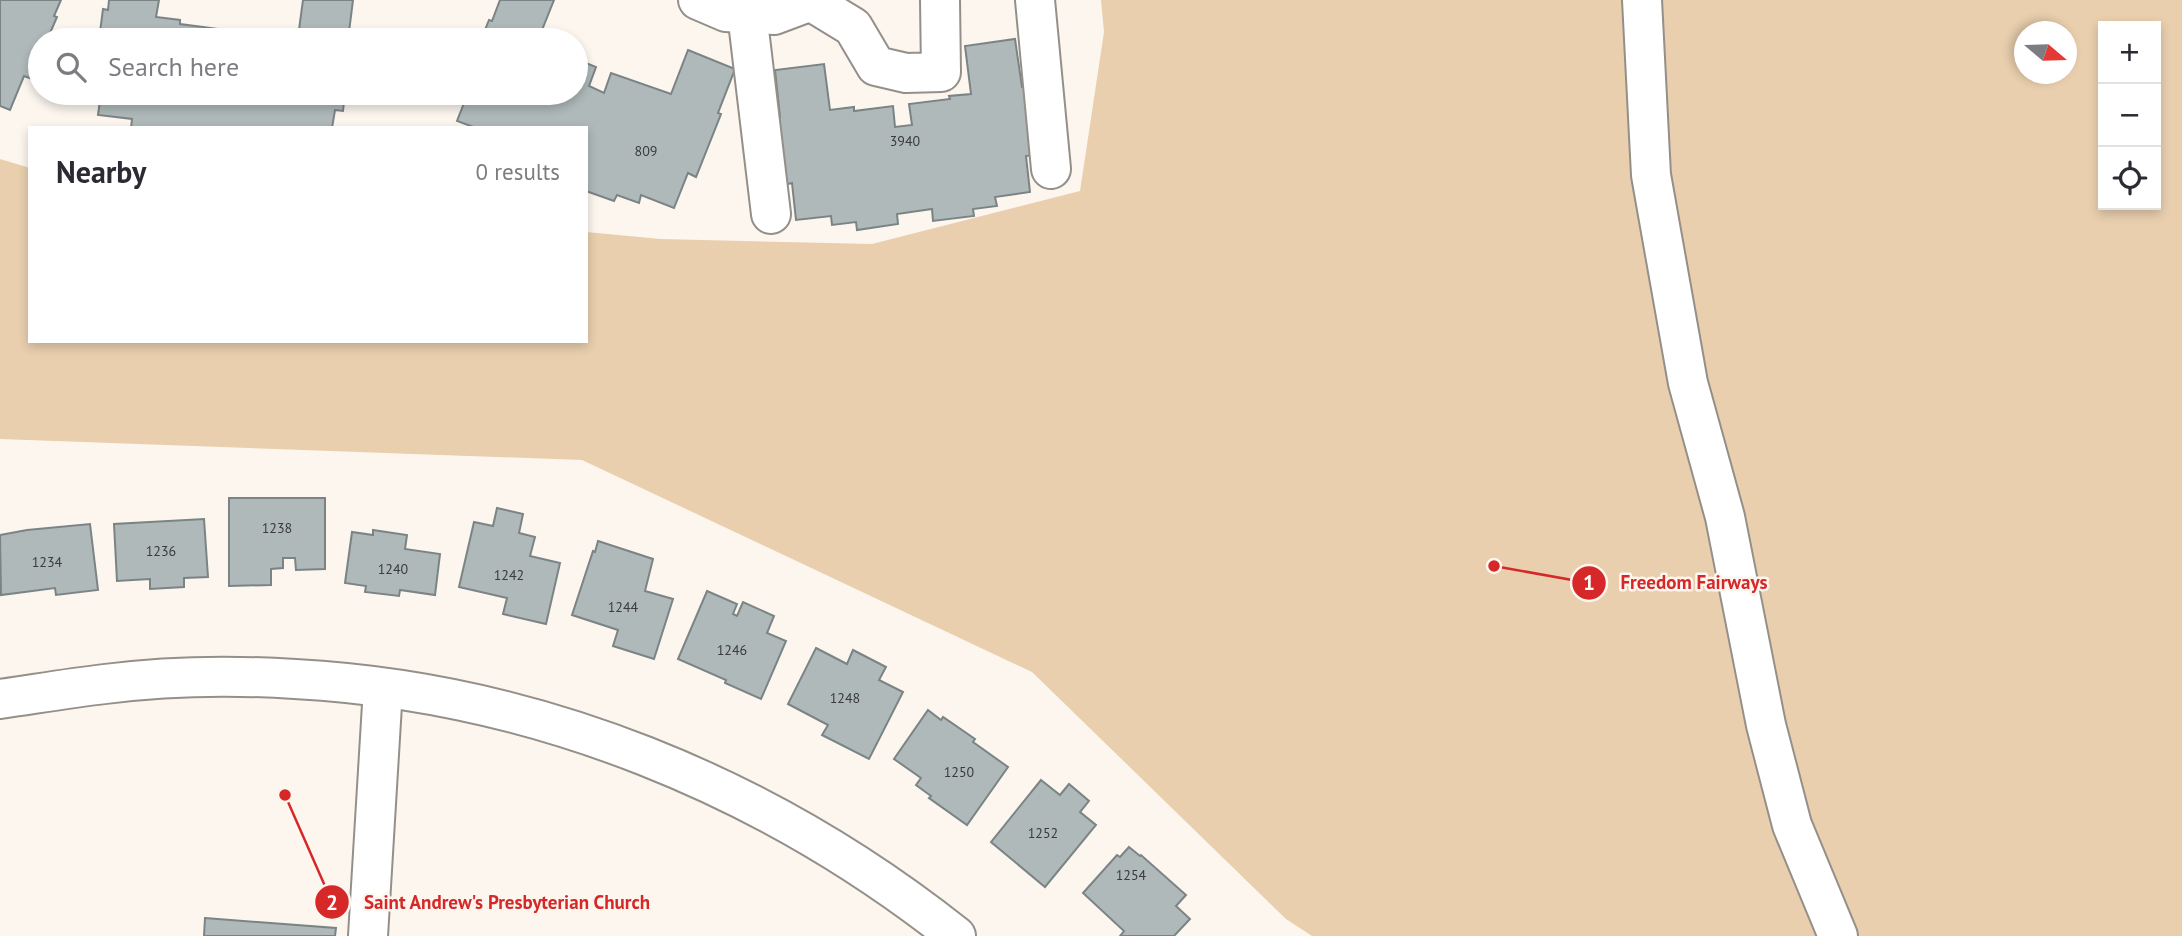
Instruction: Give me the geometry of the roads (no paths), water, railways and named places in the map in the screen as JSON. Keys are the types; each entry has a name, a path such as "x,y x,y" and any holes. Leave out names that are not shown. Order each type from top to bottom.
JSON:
{"street":[{"path":"698,0 726,12 774,15 813,1 853,27 876,66 906,73 941,72 940,0"},
{"path":"1035,0 1051,169"},
{"path":"1642,0 1651,175 1688,383 1725,517 1766,725 1792,825 1838,936"},
{"path":"747,13 771,214"},
{"path":"0,699 106,683 203,678 295,679 440,696 517,715 606,741 681,770 744,799 808,833 879,878 956,936"},
{"path":"368,936 383,688"}],"place":[{"name":"Freedom Fairways","path":"1494,566"},
{"name":"Saint Andrew's Presbyterian Church","path":"285,795"}]}
